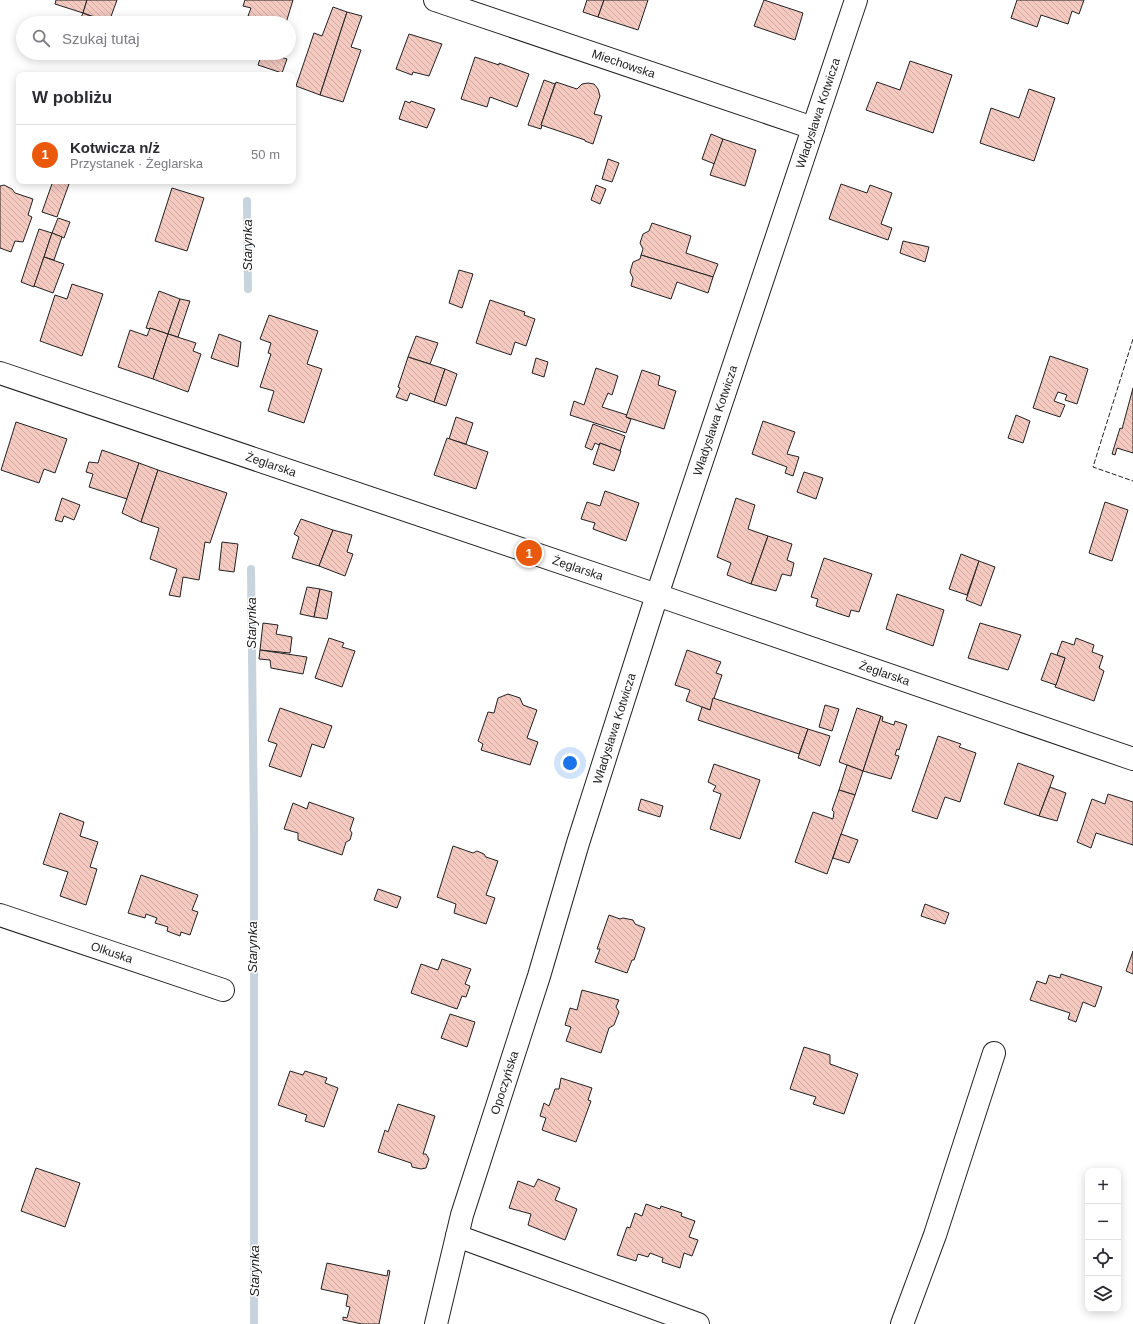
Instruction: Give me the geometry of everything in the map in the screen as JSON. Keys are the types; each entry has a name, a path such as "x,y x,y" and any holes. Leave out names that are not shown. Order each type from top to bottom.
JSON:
{"street":[{"name":"Miechowska","path":"435,0 813,128"},
{"name":"Władysława Kotwicza","path":"578,843 656,595 856,0"},
{"name":"Żeglarska","path":"0,373 656,595 1133,759"},
{"name":"Opoczyńska","path":"436,1324 462,1215 539,976 578,843"},
{"name":"Olkuska","path":"0,915 223,990"},
{"path":"902,1324 935,1235 994,1053"},
{"path":"457,1236 698,1324"}],"building":[{"path":"56,0 87,0 83,13 55,4"},
{"path":"87,0 117,0 111,16 92,16 83,13"},
{"path":"245,0 293,0 288,16 248,16 251,8 243,6"},
{"path":"587,0 604,0 598,17 583,12"},
{"path":"604,0 648,0 638,30 598,17"},
{"path":"764,0 803,13 795,40 754,26"},
{"path":"1017,0 1084,0 1079,14 1072,11 1068,24 1041,15 1037,27 1011,18"},
{"path":"333,7 347,12 320,95 296,86 314,33 322,36"},
{"path":"347,12 362,16 351,47 361,50 343,102 320,95"},
{"path":"83,13 90,16 82,16"},
{"path":"409,34 442,44 429,76 413,72 412,75 396,69"},
{"path":"475,57 499,65 499,63 529,74 517,107 490,97 487,107 461,99"},
{"path":"260,60 287,60 282,72 258,65"},
{"path":"910,61 952,75 933,133 866,110 877,82 900,90"},
{"path":"544,80 555,84 541,129 528,125"},
{"path":"556,82 577,89 582,84 594,84 598,89 600,96 594,114 602,116 593,144 541,125"},
{"path":"1029,89 1055,98 1034,161 980,143 991,108 1019,118"},
{"path":"405,101 410,103 411,101 435,109 427,128 399,119"},
{"path":"711,134 723,139 715,164 702,159"},
{"path":"723,139 756,150 745,186 710,175"},
{"path":"608,159 619,163 612,182 602,179"},
{"path":"52,184 69,184 57,217 42,212"},
{"path":"841,184 867,193 870,185 892,193 881,224 892,228 888,240 829,219"},
{"path":"4,185 12,189 15,193 33,199 28,215 32,217 23,242 15,241 11,252 0,248 0,186"},
{"path":"596,185 606,189 600,204 591,200"},
{"path":"172,188 204,198 187,251 155,241"},
{"path":"58,218 70,222 64,238 52,233"},
{"path":"652,223 691,236 686,253 718,264 713,277 641,255 643,249 640,243 643,234 649,231"},
{"path":"39,229 52,233 34,287 21,282"},
{"path":"52,233 62,237 54,260 44,257"},
{"path":"903,241 929,247 925,262 900,253"},
{"path":"641,255 713,277 708,293 677,282 671,299 631,286 633,278 630,272 633,262 640,259"},
{"path":"44,257 64,264 53,293 34,286"},
{"path":"459,270 473,274 462,308 449,303"},
{"path":"72,284 103,294 82,356 40,341 55,295 67,299"},
{"path":"159,291 180,299 168,334 146,328"},
{"path":"180,299 190,301 178,337 168,334"},
{"path":"490,300 525,312 524,315 535,319 526,346 515,342 511,355 476,343"},
{"path":"269,315 318,331 307,364 322,369 304,423 268,411 274,391 260,387 271,354 268,353 271,343 260,339"},
{"path":"150,328 168,334 153,379 118,367 130,330 147,336"},
{"path":"168,334 196,343 193,351 201,354 188,392 153,379"},
{"path":"219,334 241,342 238,367 211,358"},
{"path":"416,336 438,343 430,364 408,357"},
{"path":"1050,356 1088,369 1077,404 1065,400 1067,395 1058,392 1054,401 1065,405 1060,417 1033,408"},
{"path":"408,357 445,369 434,402 410,393 407,401 396,397 400,388 398,387"},
{"path":"536,358 548,362 544,377 532,373"},
{"path":"596,368 618,376 612,395 608,393 602,407 627,415 626,417 631,419 626,433 570,415 574,401 584,405"},
{"path":"445,369 457,374 446,406 434,402"},
{"path":"642,370 660,376 658,385 676,391 664,429 626,417"},
{"path":"1133,388 1133,453 1117,448 1115,455 1112,454 1120,428 1122,429"},
{"path":"1016,415 1030,421 1023,443 1008,438"},
{"path":"456,417 473,423 466,444 449,439"},
{"path":"763,421 795,432 787,454 799,457 793,476 785,473 787,467 752,454"},
{"path":"16,422 67,439 55,473 44,469 39,483 1,470"},
{"path":"593,424 625,436 620,451 600,443 599,445 595,443 592,450 585,447"},
{"path":"447,438 488,452 476,489 434,475"},
{"path":"600,443 621,451 614,471 593,464"},
{"path":"102,450 139,463 127,499 89,487 93,474 86,472 89,462 98,463"},
{"path":"139,463 158,470 141,522 122,513"},
{"path":"158,470 227,493 210,543 205,542 199,580 183,577 180,597 169,595 177,569 150,559 159,528 141,522"},
{"path":"804,472 823,478 816,499 797,492"},
{"path":"605,491 639,503 626,541 593,529 595,523 581,519 587,502 600,506"},
{"path":"62,498 80,505 74,520 64,516 62,522 55,520"},
{"path":"736,498 755,505 748,529 768,536 751,584 727,575 731,563 717,557"},
{"path":"1105,502 1128,510 1112,561 1089,553"},
{"path":"301,519 333,530 319,566 292,558 299,537 294,534"},
{"path":"333,530 352,535 347,552 353,554 345,576 319,566"},
{"path":"768,536 792,544 787,560 794,563 791,576 782,574 776,591 751,584"},
{"path":"222,542 238,544 234,572 219,570"},
{"path":"961,554 979,561 967,595 949,589"},
{"path":"824,558 872,574 859,612 851,610 849,617 816,606 818,599 811,597"},
{"path":"979,561 995,567 981,606 966,600"},
{"path":"307,587 320,589 314,617 300,614"},
{"path":"320,589 332,592 327,619 314,617"},
{"path":"897,594 944,610 933,646 886,629"},
{"path":"263,623 278,625 276,634 292,637 290,653 260,650"},
{"path":"980,623 1021,635 1008,670 968,658"},
{"path":"329,638 344,643 342,647 355,651 342,687 315,678"},
{"path":"1076,638 1094,645 1092,652 1103,656 1099,668 1104,671 1094,701 1055,687 1065,658 1057,655 1062,641 1074,645"},
{"path":"260,650 307,657 303,674 271,668 270,660 259,659"},
{"path":"687,650 721,662 716,673 722,675 710,710 686,701 690,690 675,685"},
{"path":"1051,653 1065,658 1056,685 1041,680"},
{"path":"508,694 520,698 523,705 537,710 527,738 538,742 530,765 481,750 483,744 478,741 488,712 494,713 498,698"},
{"path":"713,698 808,729 799,754 698,720 702,707 710,710"},
{"path":"825,705 839,709 832,731 819,727"},
{"path":"280,708 332,726 324,748 312,744 301,777 269,766 277,744 268,741"},
{"path":"857,708 881,716 863,771 839,762"},
{"path":"881,716 883,717 882,721 894,725 895,721 907,725 899,750 897,749 895,755 899,756 891,779 863,771"},
{"path":"808,729 830,736 820,766 798,758"},
{"path":"938,736 961,744 959,747 976,753 960,802 945,797 937,819 912,811"},
{"path":"1018,763 1054,776 1039,816 1004,804"},
{"path":"714,764 760,780 740,839 710,829 721,794 713,791 716,786 708,782"},
{"path":"847,765 863,771 855,795 839,790"},
{"path":"1050,787 1066,793 1057,821 1039,816"},
{"path":"839,790 855,795 827,874 795,862 813,812 833,819 834,812 832,810"},
{"path":"1108,794 1133,802 1133,845 1096,833 1091,848 1077,842 1092,799 1105,804"},
{"path":"641,799 663,806 660,817 638,810"},
{"path":"309,802 354,818 350,830 352,833 350,840 346,842 342,855 298,840 298,833 284,829 293,803 307,809"},
{"path":"60,813 84,822 80,836 98,842 90,867 97,869 86,905 60,896 68,872 43,864"},
{"path":"841,834 858,840 849,863 833,858"},
{"path":"453,846 473,853 477,851 484,854 486,857 498,861 486,895 495,898 486,924 454,913 456,904 437,897"},
{"path":"141,875 198,895 192,910 198,912 190,935 181,932 180,936 167,931 168,927 155,923 157,918 146,914 145,918 128,913"},
{"path":"378,889 401,897 397,908 374,900"},
{"path":"925,904 949,913 945,924 921,916"},
{"path":"609,915 620,919 623,918 633,920 635,924 645,928 634,960 632,960 627,973 595,962 600,949 597,949"},
{"path":"1133,951 1133,974 1126,971"},
{"path":"442,959 471,969 465,984 470,986 466,997 462,996 457,1009 411,993 421,964 438,970"},
{"path":"1061,974 1102,987 1095,1007 1083,1002 1076,1022 1068,1019 1070,1013 1030,1000 1037,981 1046,984 1049,975 1060,978"},
{"path":"582,990 619,1000 616,1007 619,1012 614,1025 609,1028 601,1053 566,1041 571,1027 565,1025 570,1008 577,1010"},
{"path":"450,1014 475,1022 467,1047 441,1038"},
{"path":"804,1047 830,1055 830,1064 858,1074 844,1114 813,1104 816,1097 790,1089"},
{"path":"290,1071 303,1075 305,1071 327,1078 325,1083 338,1088 324,1127 305,1121 307,1115 278,1105"},
{"path":"561,1078 592,1088 588,1100 591,1101 576,1142 542,1130 546,1118 540,1116 544,1103 549,1106 555,1089 559,1089"},
{"path":"398,1104 435,1116 423,1154 426,1154 429,1159 426,1168 421,1169 412,1167 411,1163 378,1152 385,1130 388,1132"},
{"path":"36,1168 80,1183 65,1227 21,1211"},
{"path":"538,1179 560,1188 555,1200 577,1209 565,1240 528,1225 531,1214 509,1208 518,1181 534,1187"},
{"path":"646,1204 660,1209 661,1206 682,1213 681,1216 695,1221 689,1237 698,1240 692,1256 684,1253 680,1268 662,1262 663,1258 650,1253 648,1257 638,1254 636,1261 617,1255 627,1227 630,1228 635,1213 642,1216"},
{"path":"327,1263 387,1276 388,1270 390,1271 379,1324 362,1324 343,1320 343,1317 347,1318 350,1307 346,1306 348,1295 321,1289"}],"waterway":[{"name":"Starynka","path":"247,201 248,289"},
{"name":"Starynka","path":"251,569 254,831 254,1324"}],"fence":[{"path":"1133,339 1093,467 1133,481"}],"place":[{"name":"Kotwicza n/ż","path":"529,553"}]}
